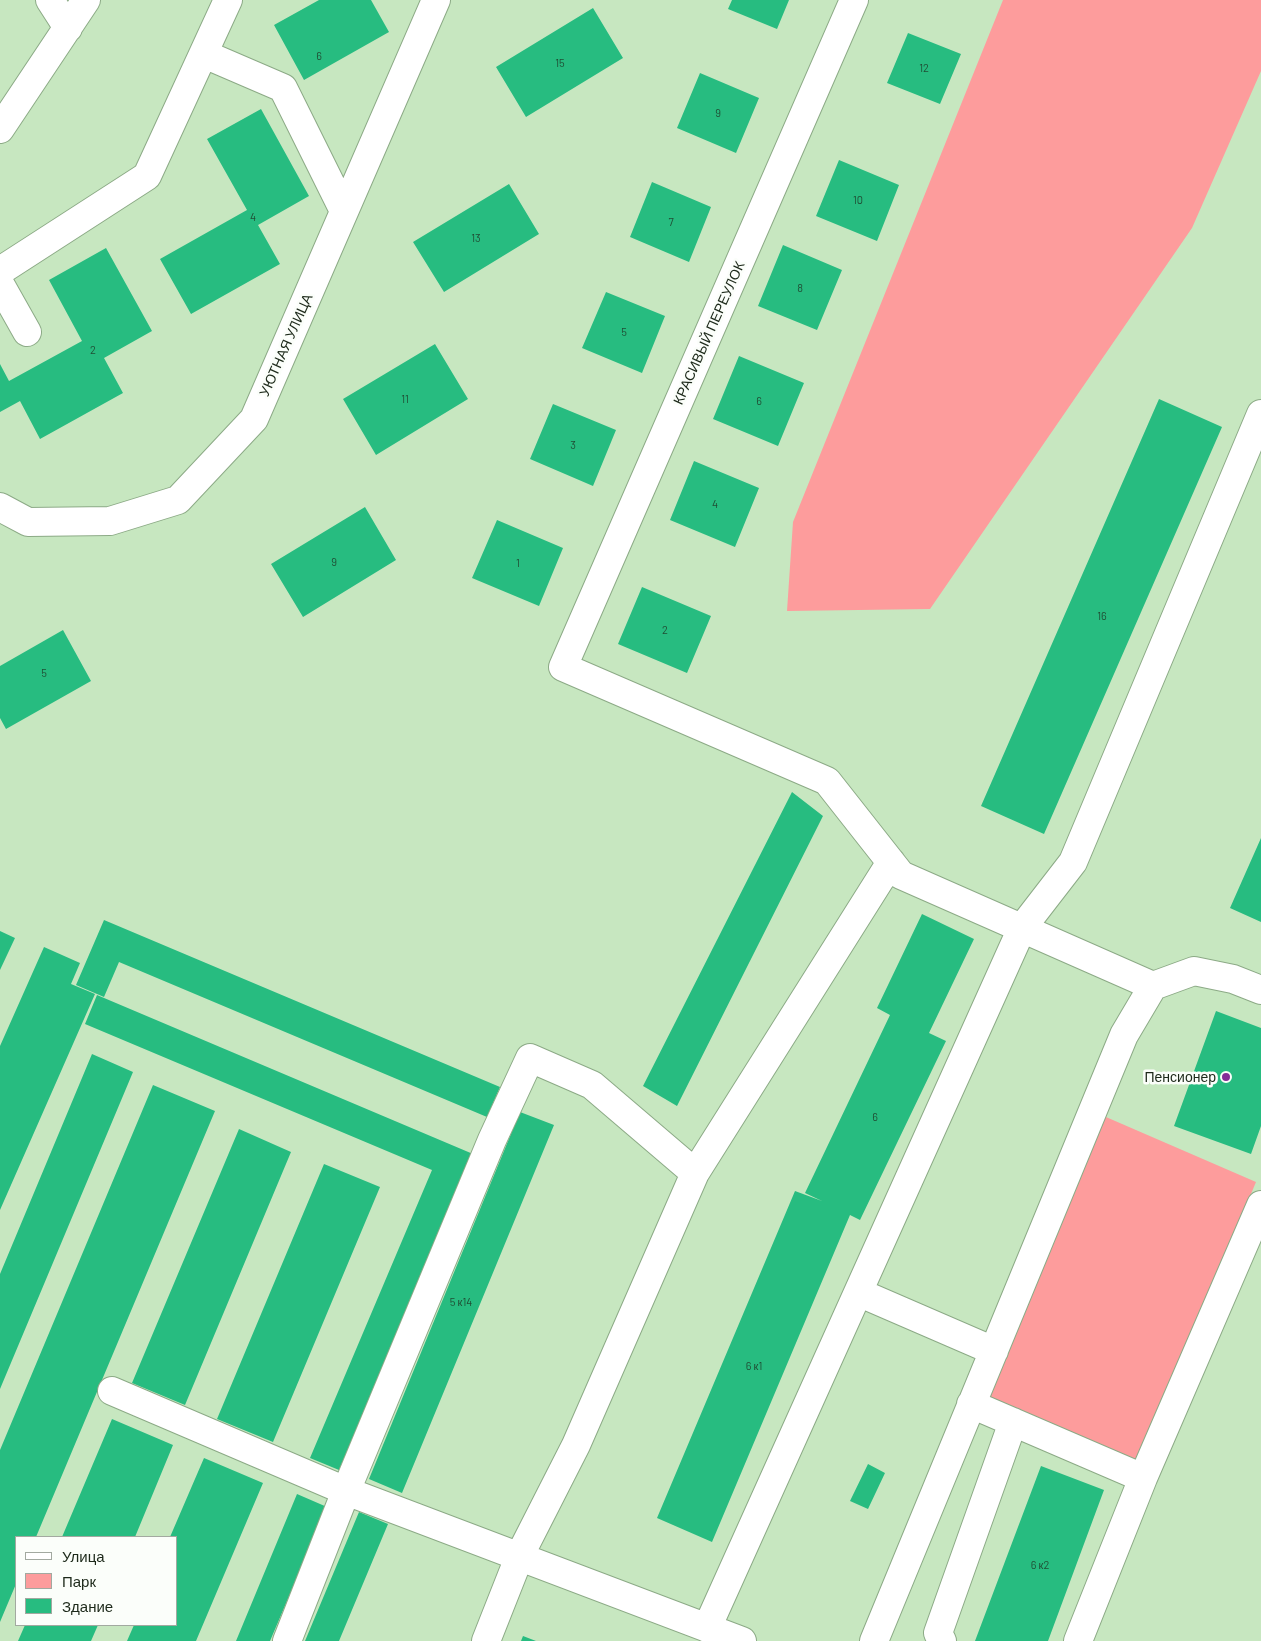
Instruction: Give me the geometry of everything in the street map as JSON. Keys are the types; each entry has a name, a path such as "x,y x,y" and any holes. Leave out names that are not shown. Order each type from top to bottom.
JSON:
{"street":[{"path":"50,0 68,28"},
{"path":"0,129 86,0"},
{"path":"0,271 146,176 228,0"},
{"name":"УЮТНАЯ УЛИЦА","path":"0,507 28,522 110,521 178,500 254,418 436,0"},
{"name":"КРАСИВЫЙ ПЕРЕУЛОК","path":"854,0 563,667 827,781 891,862"},
{"path":"204,54 283,88 344,211"},
{"path":"0,284 27,332"},
{"path":"707,1628 860,1293 1022,928 1073,862 1261,414"},
{"path":"486,1641 520,1555 576,1444 695,1173 891,862 901,875 1152,986"},
{"path":"874,1641 1124,1035 1152,986 1194,970 1233,979 1261,990"},
{"path":"287,1641 346,1491 492,1140 530,1058 592,1085 695,1173"},
{"path":"1078,1641 1144,1478 1261,1205"},
{"path":"860,1293 994,1351"},
{"path":"112,1391 346,1491 520,1555 742,1641"},
{"path":"971,1404 1144,1478"},
{"path":"942,1641 938,1633 1013,1422"}],"green space":[{"path":"1003,0 1261,0 1261,71 1192,228 930,609 787,611 793,522"},
{"path":"1099,1114 1256,1182 1138,1464 987,1405"}],"building":[{"path":"319,0 371,0 389,32 304,80 274,25"},
{"path":"732,0 789,0 777,29 728,9"},
{"path":"593,8 623,58 526,117 496,67"},
{"path":"908,33 961,54 940,104 887,83"},
{"path":"700,73 759,98 736,153 677,128"},
{"path":"261,109 309,196 258,225 280,264 191,314 160,259 247,210 207,139"},
{"path":"839,160 899,185 877,241 816,216"},
{"path":"652,182 711,207 689,262 630,237"},
{"path":"509,184 539,234 444,292 413,242"},
{"path":"783,245 842,270 817,330 758,306"},
{"path":"106,248 152,331 104,358 123,393 40,439 20,401 0,412 0,364 9,381 82,341 49,280"},
{"path":"606,292 665,316 642,373 582,348"},
{"path":"435,344 468,399 376,455 343,399"},
{"path":"739,356 804,383 778,446 713,419"},
{"path":"1159,399 1222,427 1044,834 981,806"},
{"path":"553,404 616,430 593,486 530,459"},
{"path":"694,461 759,488 735,547 670,520"},
{"path":"365,507 396,560 303,617 271,564"},
{"path":"497,520 563,548 539,606 472,578"},
{"path":"642,587 711,616 687,673 618,644"},
{"path":"63,630 91,681 6,729 0,718 0,666"},
{"path":"792,792 823,816 677,1106 643,1086"},
{"path":"1261,838 1261,922 1230,908"},
{"path":"922,914 974,939 929,1033 946,1041 860,1220 850,1215 712,1542 657,1518 795,1191 822,1201 805,1193 890,1015 877,1008"},
{"path":"104,920 500,1087 487,1117 119,962 104,997 76,985"},
{"path":"0,931 15,938 0,970"},
{"path":"44,947 80,963 71,984 95,994 0,1210 0,1046"},
{"path":"97,995 473,1154 339,1470 310,1458 432,1170 85,1024"},
{"name":"Пенсионер","path":"1216,1011 1261,1028 1261,1126 1251,1154 1174,1126"},
{"path":"92,1054 133,1072 0,1389 0,1274"},
{"path":"153,1085 215,1111 36,1536 15,1536 15,1586 0,1622 0,1450"},
{"path":"520,1112 554,1125 402,1493 369,1479"},
{"path":"239,1129 291,1152 185,1405 132,1383"},
{"path":"324,1164 380,1187 273,1442 217,1419"},
{"path":"112,1419 173,1445 135,1536 62,1536"},
{"path":"204,1458 263,1483 196,1641 127,1641 134,1626 178,1626 178,1536 170,1536"},
{"path":"868,1464 885,1473 868,1509 850,1501"},
{"path":"1041,1466 1104,1490 1048,1641 975,1641"},
{"path":"297,1494 327,1507 270,1641 236,1641"},
{"path":"359,1512 388,1524 339,1641 305,1641"},
{"path":"25,1626 98,1626 91,1641 18,1641"},
{"path":"523,1636 536,1641 521,1641"}],"place":[{"name":"Пенсионер","path":"1226,1077"}]}
